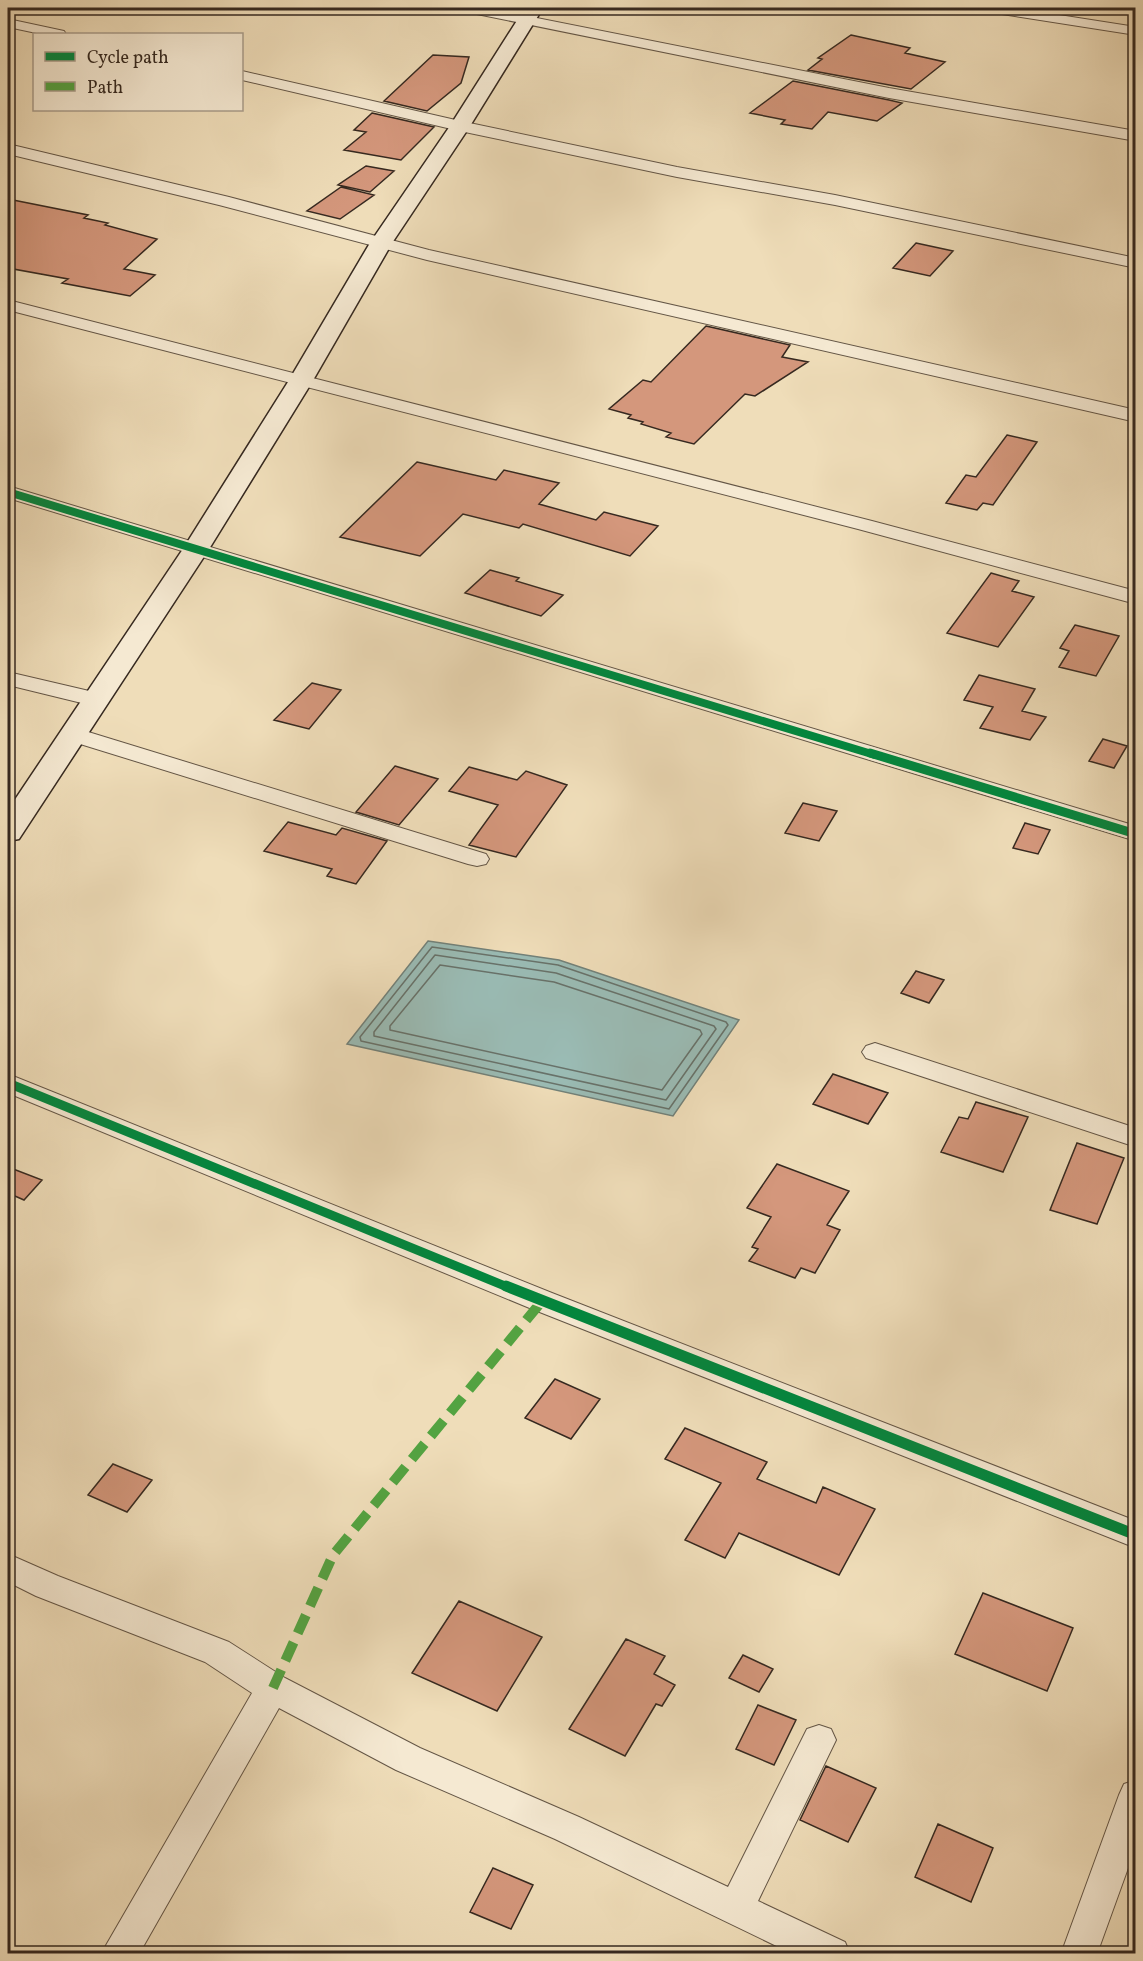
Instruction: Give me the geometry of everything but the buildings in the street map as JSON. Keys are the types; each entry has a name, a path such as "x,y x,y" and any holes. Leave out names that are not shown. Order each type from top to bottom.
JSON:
{"street":[{"path":"467,8 531,14 889,93 1136,136"},
{"path":"989,8 1136,31"},
{"path":"8,832 94,699 196,549 300,382 381,243 460,126 531,14"},
{"path":"8,23 54,33"},
{"path":"243,76 460,126 677,172 835,200 1136,263"},
{"path":"8,149 223,201 381,243 1136,417"},
{"path":"8,306 854,522 1136,598"},
{"path":"8,492 1136,834"},
{"path":"8,679 94,699"},
{"path":"72,734 477,859"},
{"path":"875,1052 1136,1138"},
{"path":"8,1083 531,1297 1136,1535"},
{"path":"8,1567 47,1586 217,1652 273,1688 408,1759 567,1827 832,1953"},
{"path":"118,1953 273,1688"},
{"path":"737,1907 819,1740"},
{"path":"1079,1953 1136,1795"}],"water":[{"path":"428,941 559,960 739,1020 673,1116 347,1044"}],"marked path":[{"path":"273,1688 333,1555 542,1301"}],"cycle path":[{"path":"8,492 1136,834"},
{"path":"8,1083 542,1301 1136,1535"}]}
